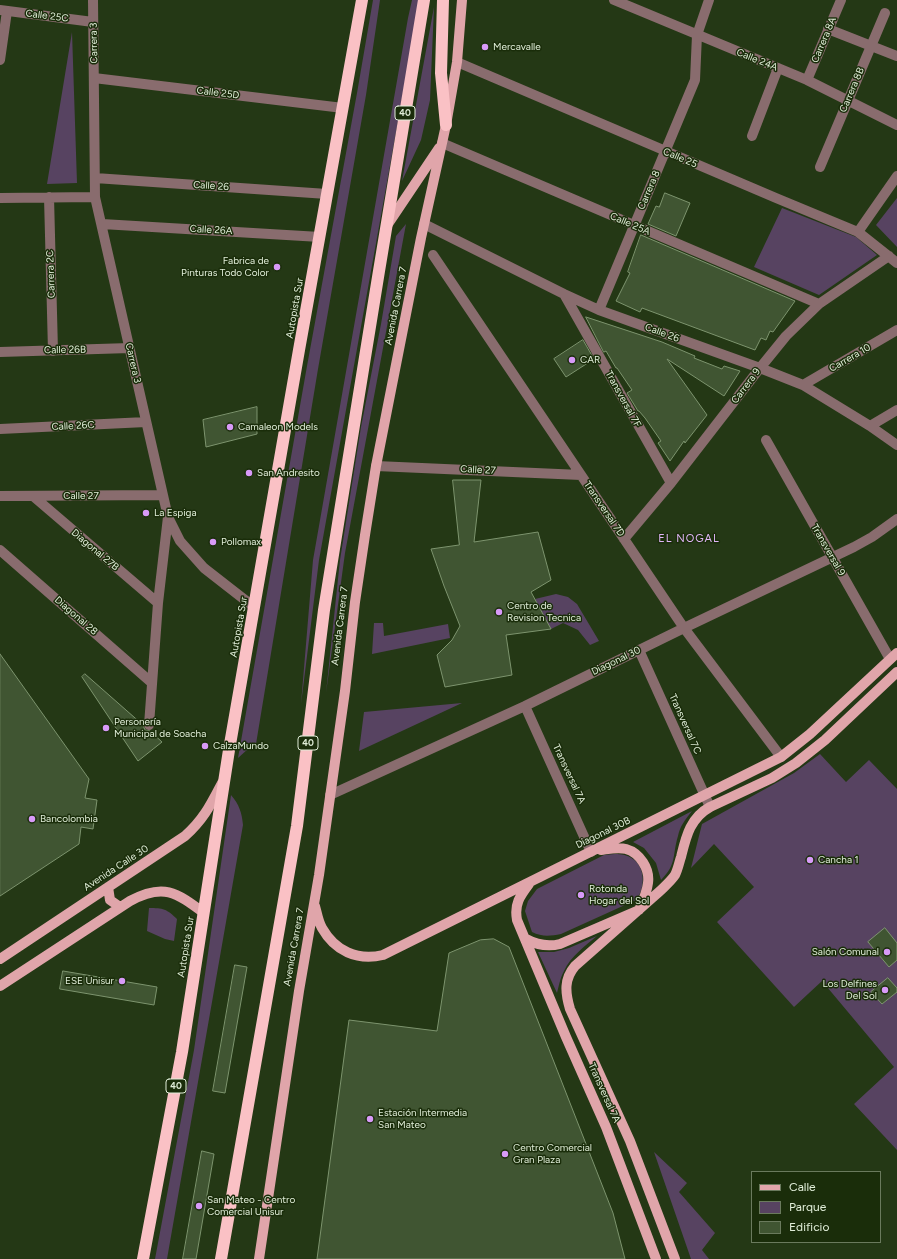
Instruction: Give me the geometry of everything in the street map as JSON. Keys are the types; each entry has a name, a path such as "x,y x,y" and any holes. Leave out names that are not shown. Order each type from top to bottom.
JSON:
{"highway":[{"name":"Autopista Sur","path":"143,1259 182,1052 225,777 254,607 362,0"},
{"name":"40","path":"221,1259 297,826 324,610 424,0"},
{"path":"443,0 441,73 446,125"}],"main road":[{"name":"Avenida Carrera 7","path":"259,1259 299,991 314,904 345,691 355,602 376,466 424,224 446,125 457,62 462,0"},
{"path":"386,226 442,143"},
{"name":"Diagonal 30B","path":"314,904 321,926 333,943 341,950 363,957 383,955 781,757 810,734 894,656"},
{"path":"532,881 521,895 518,902 516,911 517,920 526,939 541,945 552,946 560,944 639,910 660,891 675,874 688,831 703,811 772,778 796,764 825,740 897,672"},
{"name":"Avenida Calle 30","path":"0,959 186,836 204,817 225,777"},
{"path":"591,852 616,848 627,850 642,860 646,867 648,882 639,910"},
{"path":"108,887 110,900 120,907"},
{"path":"0,986 142,894 162,892 174,894 183,898 204,913"},
{"name":"Transversal 7A","path":"639,910 570,971 566,981 566,994 570,1008 630,1141 675,1259"},
{"name":"Transversal 7A","path":"526,939 566,1037 606,1127 656,1259"}],"street":[{"name":"Carrera 3","path":"93,0 95,197 168,517 158,603 149,725"},
{"name":"Calle 24A","path":"614,0 807,80 897,125"},
{"name":"Carrera 8","path":"599,310 695,80 697,35 710,0"},
{"name":"Carrera 8A","path":"807,80 841,0"},
{"name":"Calle 25C","path":"4,10 93,22"},
{"path":"0,60 4,10"},
{"name":"Carrera 8B","path":"820,167 885,13"},
{"path":"828,28 897,56"},
{"name":"Calle 25","path":"457,62 858,232 897,263"},
{"path":"752,136 778,68"},
{"name":"Calle 25D","path":"94,78 343,108"},
{"name":"Calle 25A","path":"442,143 819,304"},
{"path":"858,232 897,176"},
{"name":"Calle 26","path":"95,178 327,194"},
{"name":"Carrera 2C","path":"48,197 53,351"},
{"path":"0,198 95,197"},
{"name":"Calle 26A","path":"102,224 320,237"},
{"name":"Calle 26","path":"424,224 599,310 803,385 870,426 897,445"},
{"name":"Transversal 7D","path":"433,256 684,628 781,757"},
{"name":"Carrera 9","path":"624,539 671,483 786,336 819,304 889,256"},
{"name":"Transversal 7F","path":"564,294 671,483"},
{"name":"Carrera 10","path":"803,385 897,330"},
{"name":"Calle 26B","path":"0,352 130,348"},
{"path":"870,426 897,410"},
{"name":"Calle 26C","path":"0,429 146,422"},
{"name":"Transversal 9","path":"766,440 832,557 894,656"},
{"name":"Calle 27","path":"376,466 581,475"},
{"name":"Calle 27","path":"0,496 163,496"},
{"name":"Diagonal 27B","path":"33,496 158,603"},
{"path":"168,517 180,541 204,568 254,607"},
{"name":"Diagonal 30","path":"330,795 525,706 854,547 872,537 897,519"},
{"name":"Diagonal 28","path":"0,550 152,683"},
{"name":"Transversal 7C","path":"639,650 710,807"},
{"name":"Transversal 7A","path":"525,706 591,852"}],"green space":[{"path":"373,0 380,0 366,95 318,369 256,744 238,758 307,366"},
{"path":"412,0 419,0 319,560 301,704 313,560"},
{"path":"434,7 430,100 421,140 402,181"},
{"path":"72,32 77,183 47,184"},
{"path":"897,198 897,247 876,225"},
{"path":"782,208 856,237 877,255 819,295 754,267"},
{"path":"406,224 345,553 326,693 340,560 361,427 396,236"},
{"path":"556,594 568,597 577,604 599,641 590,645 578,630 563,623 551,629 535,599"},
{"path":"374,623 383,623 384,636 448,624 450,638 372,654"},
{"path":"462,703 359,751 364,712"},
{"path":"820,754 846,782 869,760 897,789 897,1150 854,1104 894,1067 822,981 794,1007 717,922 754,887 714,844 691,868 702,824 794,773"},
{"path":"231,795 240,809 243,825 167,1259 155,1259 194,1050"},
{"path":"692,811 680,829 670,869 661,880 656,863 644,848 633,842"},
{"path":"604,855 624,855 631,858 640,868 643,879 641,890 636,900 561,934 546,936 532,932 525,911 528,901 537,889"},
{"path":"149,908 164,910 177,919 174,941 165,939 147,931"},
{"path":"597,936 570,961 563,974 557,993 538,952 554,952 569,948"},
{"path":"654,1152 687,1183 679,1192 715,1233 702,1250 709,1259 691,1259"}],"building":[{"path":"665,193 690,203 676,236 648,224 656,206 659,207"},
{"path":"641,235 795,301 773,332 770,331 766,340 761,338 755,350 642,308 640,312 616,301 630,273 628,272"},
{"path":"586,317 662,342 695,356 694,358 722,369 724,366 740,371 724,396 667,359 707,415 685,443 684,441 670,461 658,443 661,441 645,418 638,411 627,393 632,390 606,351 604,352"},
{"name":"CAR","path":"583,340 594,359 566,377 554,359"},
{"name":"Camaleon Models","path":"257,407 257,434 206,447 203,420"},
{"name":"Centro de Revision Tecnica","path":"453,480 481,480 474,542 538,532 551,580 531,592 551,629 506,635 512,675 445,687 437,655 452,640 460,626 431,549 459,545"},
{"path":"0,654 89,779 85,798 97,800 93,829 81,827 79,844 0,896"},
{"path":"85,674 143,725 145,730 150,731 162,742 138,761 82,677"},
{"name":"Salón Comunal","path":"885,928 897,943 897,960 889,967 868,942"},
{"name":"Centro Comercial Gran Plaza","path":"494,939 509,947 613,1213 625,1259 317,1259 349,1020 437,1031 449,953 480,940"},
{"path":"235,965 247,967 225,1093 213,1091"},
{"path":"63,971 157,987 154,1005 60,989"},
{"name":"Los Delfines Del Sol","path":"888,978 897,988 897,992 882,1004 871,992"},
{"path":"202,1151 214,1154 196,1259 183,1259"}],"place":[{"name":"Mercavalle","path":"485,47"},
{"name":"Fabrica de Pinturas Todo Color","path":"277,267"},
{"name":"CAR","path":"572,360"},
{"name":"Camaleon Models","path":"230,427"},
{"name":"San Andresito","path":"249,473"},
{"name":"La Espiga","path":"146,513"},
{"name":"Pollomax","path":"213,542"},
{"name":"Centro de Revision Tecnica","path":"499,612"},
{"name":"Personería Municipal de Soacha","path":"106,728"},
{"name":"CalzaMundo","path":"205,746"},
{"name":"Bancolombia","path":"32,819"},
{"name":"Cancha 1","path":"810,860"},
{"name":"Rotonda Hogar del Sol","path":"581,895"},
{"name":"Salón Comunal","path":"887,952"},
{"name":"ESE Unisur","path":"122,981"},
{"name":"Los Delfines Del Sol","path":"885,990"},
{"name":"Estación Intermedia San Mateo","path":"370,1119"},
{"name":"Centro Comercial Gran Plaza","path":"505,1154"},
{"name":"San Mateo - Centro Comercial Unisur","path":"199,1206"}],"district":[{"name":"EL NOGAL","path":"689,539"}]}
